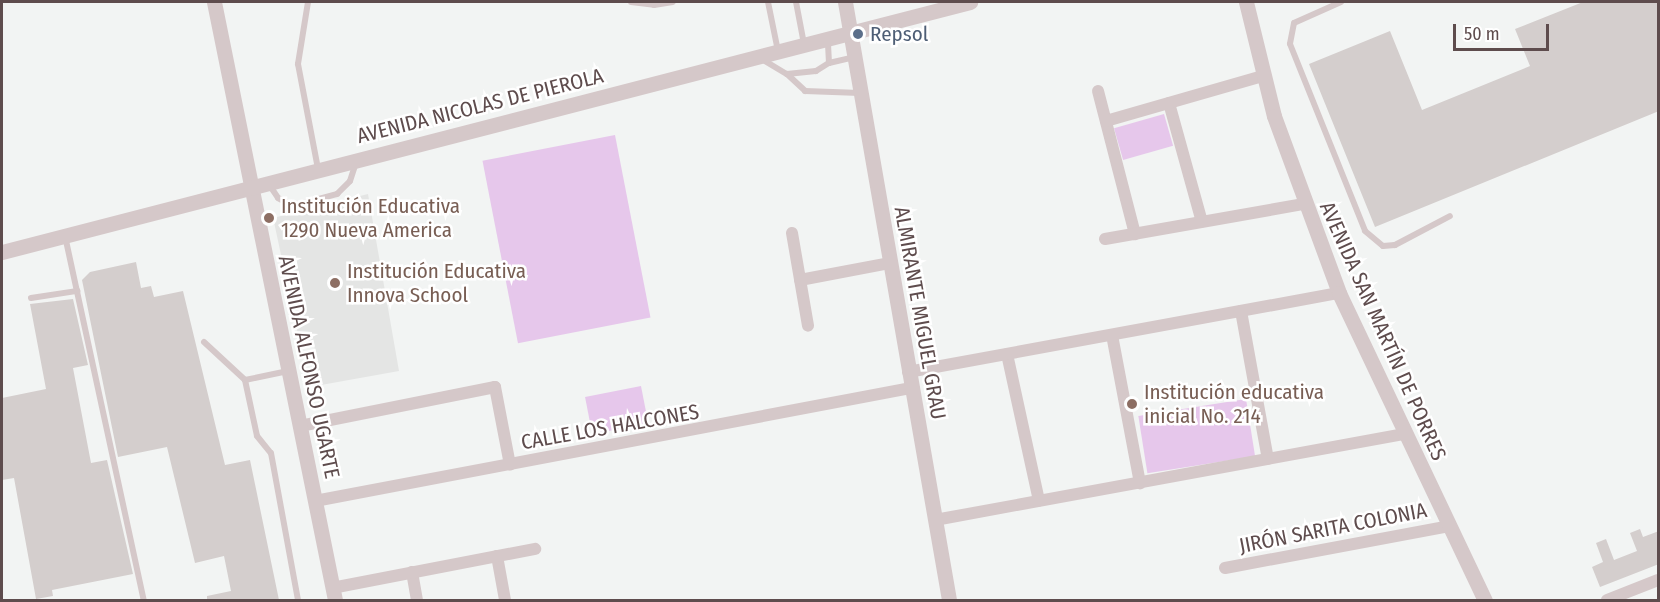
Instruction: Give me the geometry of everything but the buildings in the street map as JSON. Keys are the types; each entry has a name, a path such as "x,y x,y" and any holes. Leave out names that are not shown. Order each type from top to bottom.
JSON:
{"street":[{"name":"AVENIDA ALFONSO UGARTE","path":"214,2 334,594"},
{"name":"ALMIRANTE MIGUEL GRAU","path":"845,2 949,600"},
{"name":"AVENIDA NICOLAS DE PIEROLA","path":"2,252 757,57 940,5 970,2"},
{"name":"AVENIDA SAN MARTÍN DE PORRES","path":"1246,2 1263,76 1304,204 1339,293 1403,434 1485,600"},
{"path":"1106,121 1263,76"},
{"path":"1098,91 1135,234"},
{"path":"1169,103 1202,222"},
{"path":"1105,239 1304,204"},
{"path":"792,233 807,326"},
{"path":"800,279 890,263"},
{"path":"908,372 1339,293"},
{"path":"1241,311 1268,459"},
{"path":"1112,335 1140,483"},
{"path":"1007,354 1039,501"},
{"path":"300,426 495,387 510,465"},
{"name":"CALLE LOS HALCONES","path":"315,501 911,388"},
{"path":"935,520 1403,434"},
{"name":"JIRÓN SARITA COLONIA","path":"1225,568 1449,526"},
{"path":"334,594 412,572 535,549"},
{"path":"497,556 505,600"},
{"path":"412,572 417,600"},
{"path":"1606,600 1659,580"}],"lane":[{"path":"308,2 298,64 318,170"},
{"path":"631,2 673,2"},
{"path":"768,2 778,51"},
{"path":"796,2 804,44"},
{"path":"1341,2 1294,23 1290,44 1365,231 1383,246 1395,245 1450,216"},
{"path":"828,38 829,63"},
{"path":"757,57 787,74 806,91 861,93"},
{"path":"787,74 816,72 829,63 855,57"},
{"path":"268,183 278,198 293,206 343,190 357,160"},
{"path":"65,236 144,600"},
{"path":"31,298 77,291"},
{"path":"204,342 245,380 257,436 271,453 298,600"},
{"path":"245,380 288,371"}],"shaded area":[{"path":"1164,114 1173,146 1123,160 1114,128"},
{"path":"615,135 650,318 518,343 482,161"},
{"name":"Institución Educativa Innova School","path":"368,194 399,371 321,385 314,344 300,344 274,222 277,217"},
{"path":"641,386 648,423 592,434 585,397"},
{"path":"1246,399 1255,456 1147,473 1138,416"}],"place":[{"name":"Repsol","path":"858,34"},
{"name":"Institución Educativa 1290 Nueva America","path":"269,218"},
{"name":"Institución Educativa Innova School","path":"335,283"},
{"name":"Institución educativa inicial No. 214","path":"1132,404"}]}
